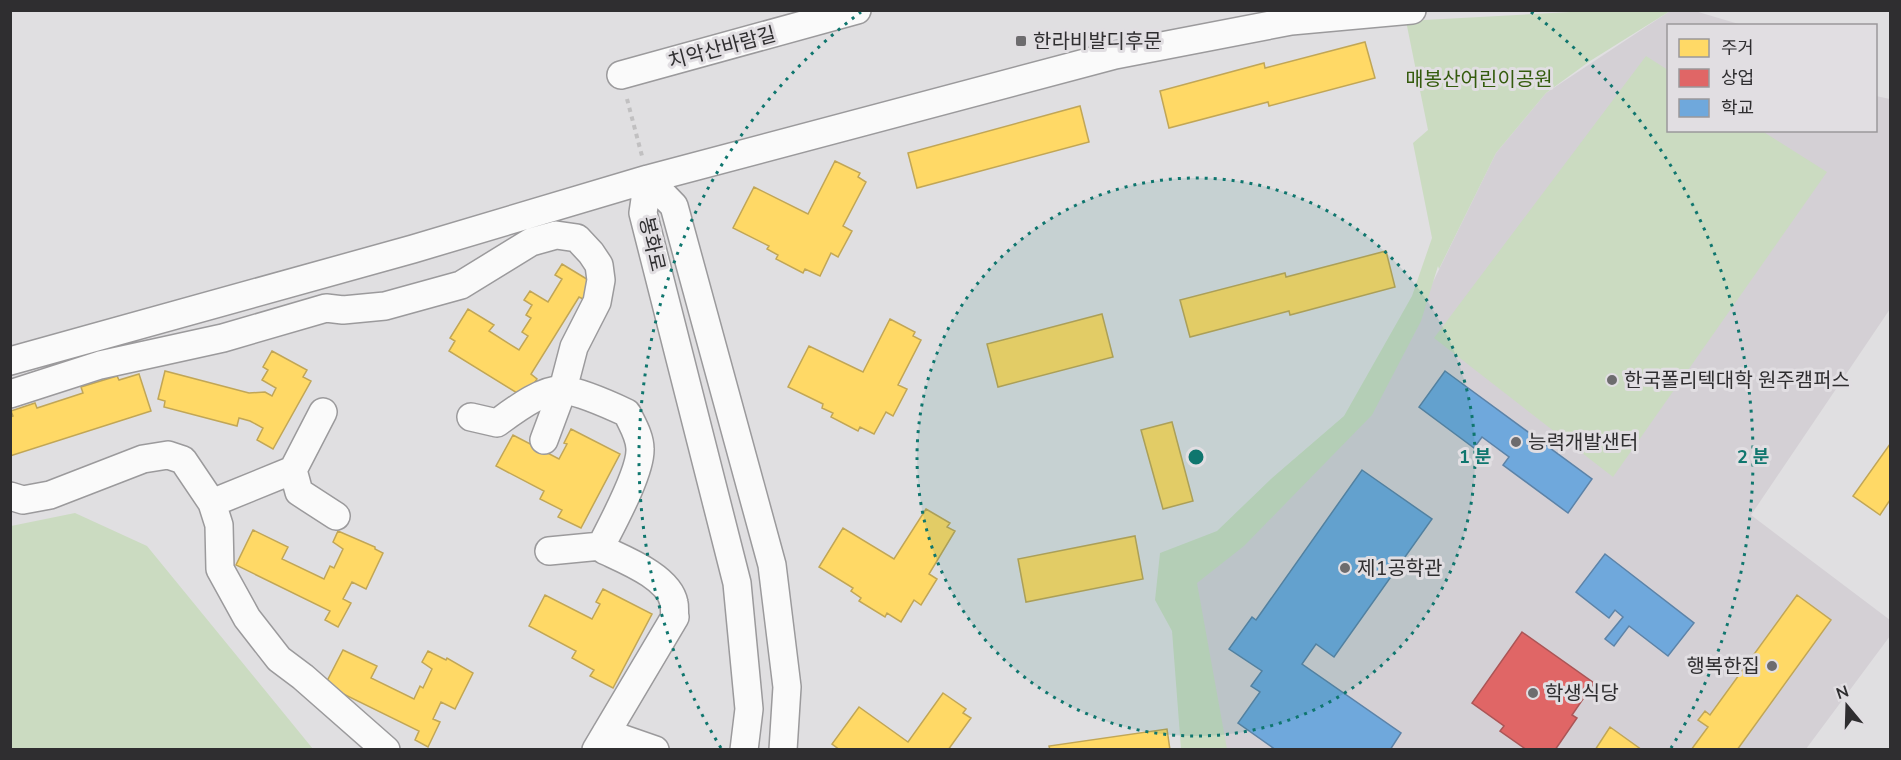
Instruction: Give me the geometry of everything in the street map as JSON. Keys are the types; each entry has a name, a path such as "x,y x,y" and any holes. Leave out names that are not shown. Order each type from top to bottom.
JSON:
{"street":[{"name":"치악산바람길","path":"621,75 857,10"},
{"path":"10,361 413,249 648,179 1115,55 1291,21 1412,10"},
{"name":"봉화로","path":"648,179 643,213 737,583 748,709 744,750"},
{"name":"봉화로","path":"648,179 674,206 772,565 787,687 783,750"},
{"path":"10,394 100,365 223,338 326,308 360,310 385,306 461,285 531,242 556,235 577,238 599,265 601,279 597,302 574,347 563,389 544,440"},
{"path":"471,417 497,423 521,405 541,395 563,389 627,413 640,450 631,485 601,546"},
{"path":"212,503 293,470 323,412"},
{"path":"10,496 23,500 50,495 143,459 168,455 183,460 212,503 219,525 220,569 247,618 279,659 303,677 386,750"},
{"path":"293,470 299,492 336,516"},
{"path":"549,551 601,546"},
{"path":"601,546 604,550 643,569 665,587 674,602 675,617 601,741 655,750"}],"path":[{"path":"621,75 648,179"}],"shaded area":[{"name":"한국폴리텍대학 원주캠퍼스","path":"1670,11 1695,11 1739,24 1667,24 1667,132 1877,132 1877,96 1890,99 1890,309 1751,515 1890,620 1890,636 1806,749 1205,749 1168,563 1243,524 1357,425 1407,335 1496,153 1546,93"}],"green space":[{"name":"매봉산어린이공원","path":"1589,11 1670,11 1590,61 1546,93 1496,153 1439,269 1438,266 1421,321 1372,415 1244,546 1197,583 1227,749 1181,749 1172,631 1155,600 1160,553 1217,531 1272,478 1344,416 1412,296 1432,238 1413,143 1428,130 1406,21"},
{"path":"1646,56 1667,69 1667,132 1764,132 1827,172 1613,477 1434,338"},
{"path":"75,513 147,546 313,749 11,749 11,526"}],"building: 주거":[{"path":"1365,42 1375,78 1269,106 1268,102 1169,128 1160,91 1264,63 1265,68"},
{"path":"1080,106 1089,142 917,188 908,153"},
{"path":"835,161 860,173 858,177 866,182 843,226 852,231 838,257 831,253 820,276 805,269 803,273 776,259 778,255 767,249 769,246 733,228 754,187 808,214"},
{"path":"1386,251 1395,287 1290,315 1289,311 1190,337 1180,300 1285,273 1286,277"},
{"path":"562,264 590,281 590,287 583,299 579,297 531,374 537,379 525,398 449,351 455,341 450,338 468,309 494,325 489,331 519,350 528,336 522,332 531,318 526,315 532,305 524,300 530,291 548,302 562,279 555,275"},
{"path":"1102,314 1113,357 998,387 987,344"},
{"path":"890,319 915,332 913,336 921,340 898,385 907,389 893,416 886,412 874,434 860,427 858,431 831,417 833,413 822,408 823,404 788,387 809,346 863,372"},
{"path":"272,351 307,370 303,377 311,381 273,449 257,440 263,428 250,421 239,418 237,426 164,407 165,401 158,399 165,371 249,393 265,392 272,396 276,388 262,380 268,370 263,367"},
{"path":"139,374 151,411 10,456 10,417 13,416 11,411 35,403 37,408 83,393 81,387 117,376 119,380"},
{"path":"1172,422 1193,501 1163,509 1141,430"},
{"path":"571,429 620,454 581,528 558,517 562,510 540,499 544,491 496,466 513,435 559,459 567,444 564,443"},
{"path":"1890,444 1890,500 1880,515 1853,496"},
{"path":"926,509 950,523 947,527 955,531 929,574 937,579 921,605 914,600 901,622 887,613 885,617 859,601 861,598 851,591 853,588 819,567 843,528 894,559"},
{"path":"253,530 288,547 282,559 324,579 330,566 334,568 343,549 333,542 338,531 375,547 383,553 366,589 352,582 343,599 351,603 338,627 325,620 330,611 236,565"},
{"path":"1135,536 1143,579 1026,602 1018,559"},
{"path":"603,589 652,614 613,688 590,676 594,670 572,658 576,651 529,626 545,595 592,619 600,604 596,602"},
{"name":"행복한집","path":"1797,595 1831,620 1737,750 1691,750 1708,727 1698,720 1705,711 1710,715"},
{"path":"343,650 377,666 371,678 414,699 420,686 423,688 432,669 422,662 428,651 446,660 447,658 473,673 455,709 441,702 433,719 440,722 428,747 415,740 419,731 325,685"},
{"path":"943,693 966,709 963,713 971,718 948,750 840,750 832,744 859,707 908,742"},
{"path":"1610,727 1642,750 1595,750"},
{"path":"1167,729 1170,750 1050,750 1049,746"}],"building: 상업":[{"name":"학생식당","path":"1522,632 1594,683 1572,715 1577,718 1555,750 1527,750 1500,731 1504,726 1472,703"}],"building: 학교":[{"name":"능력개발샌터","path":"1445,371 1592,479 1568,513 1503,465 1509,457 1482,437 1474,448 1419,407"},
{"name":"제1공학관","path":"1362,470 1432,519 1334,657 1316,644 1302,664 1401,733 1390,750 1276,750 1238,723 1260,692 1251,686 1262,671 1229,649 1252,617 1256,620"},
{"path":"1605,554 1694,623 1668,656 1629,626 1614,646 1605,639 1623,617 1615,610 1609,618 1576,592"}],"place":[{"name":"한라비발디후문","path":"1021,41"},
{"name":"한국폴리텍대학 원주캠퍼스","path":"1612,380"},
{"name":"능력개발샌터","path":"1516,442"},
{"name":"제1공학관","path":"1345,568"},
{"name":"행복한집","path":"1772,666"},
{"name":"학생식당","path":"1533,693"}]}
